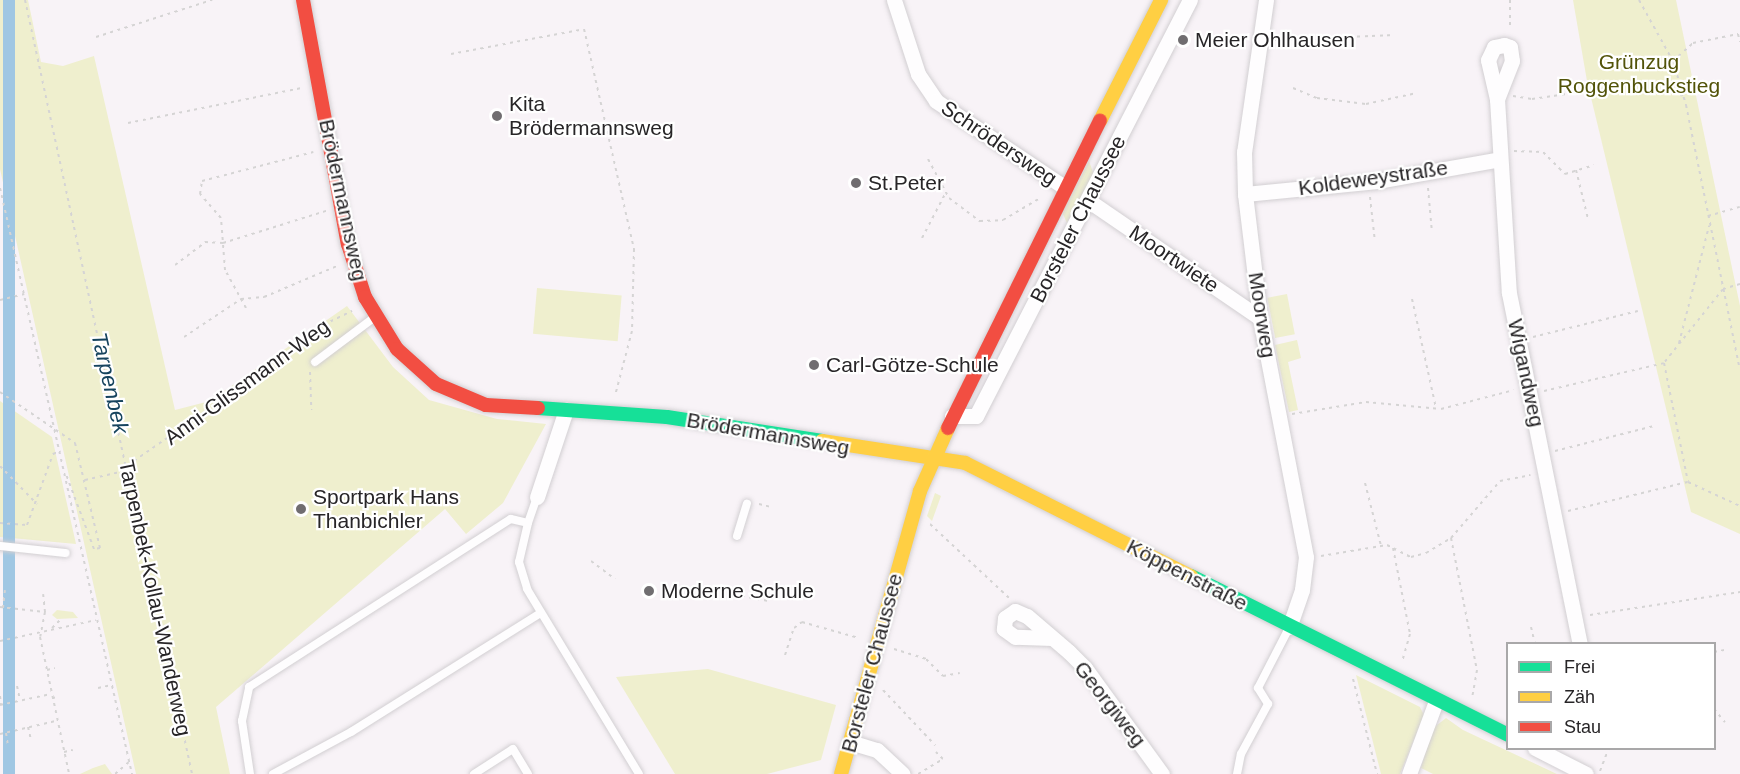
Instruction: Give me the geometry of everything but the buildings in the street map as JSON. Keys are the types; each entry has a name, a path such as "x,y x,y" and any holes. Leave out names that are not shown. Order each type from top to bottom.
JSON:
{"street":[{"name":"Brödermannsweg","path":"303,0 353,259 372,312 397,349 436,384 486,405 610,413 934,459"},
{"name":"Schrödersweg","path":"894,0 918,74 936,101 1063,188"},
{"name":"Borsteler Chaussee","path":"841,774 914,511 934,459 952,416 1063,188 1161,0"},
{"name":"Borsteler Chaussee","path":"952,416 976,416 1089,201 1190,0"},
{"name":"Moorweg","path":"1266,0 1244,152 1245,194 1260,318 1306,557 1302,590 1289,627"},
{"name":"Wigandweg","path":"1497,92 1512,61 1510,47 1498,44 1488,60 1497,92 1509,293 1578,617 1580,642"},
{"name":"Koldeweystraße","path":"1245,194 1368,182 1427,172 1499,155"},
{"name":"Moortwiete","path":"1089,201 1260,318"},
{"path":"537,497 566,410"},
{"name":"Köppenstraße","path":"934,459 965,463 1436,701 1506,734"},
{"path":"1020,612 1005,618 1007,633 1052,638"},
{"name":"Georgiweg","path":"1020,612 1052,638 1108,694 1162,774"},
{"path":"1409,774 1436,701"},
{"path":"850,742 877,750 903,774"},
{"path":"1538,750 1586,774"}],"lane":[{"path":"315,362 372,312"},
{"path":"537,497 528,523 520,570 541,613 639,774"},
{"path":"738,536 747,504"},
{"path":"250,774 242,722 249,687 511,519 528,523"},
{"path":"0,546 66,553"},
{"path":"273,774 351,732 541,613"},
{"path":"1237,774 1241,754 1268,704 1258,688 1289,627"},
{"path":"474,774 513,749 528,774"}],"path":[{"name":"Tarpenbek-Kollau-Wanderweg","path":"25,0 128,465 127,470 192,774"},
{"path":"96,37 212,0"},
{"path":"1510,0 1510,47"},
{"path":"1639,0 1673,61 1684,96 1740,370"},
{"path":"451,54 584,29 634,249 632,331 610,413"},
{"path":"1673,61 1693,43 1738,34 1740,42"},
{"path":"1260,39 1395,35"},
{"path":"1497,92 1518,99 1636,84 1684,96"},
{"path":"128,123 319,85"},
{"path":"1293,88 1317,98 1366,104 1417,93"},
{"path":"246,308 225,270 221,218 200,194 202,181 331,147"},
{"path":"1499,155 1543,152 1565,174 1594,165"},
{"path":"928,159 946,192 972,217 988,223 1063,188"},
{"path":"1576,170 1588,219"},
{"path":"1427,172 1432,233"},
{"path":"1368,182 1374,242"},
{"path":"0,188 132,774"},
{"path":"922,238 946,192"},
{"path":"175,265 205,243 223,243 342,207"},
{"path":"1708,216 1740,207"},
{"path":"0,209 4,208"},
{"path":"1676,348 1709,225"},
{"path":"184,337 242,299 264,297 353,259"},
{"path":"1279,416 1366,402 1436,409 1664,363 1723,289 1740,284"},
{"path":"0,300 24,294"},
{"path":"1412,299 1436,409"},
{"path":"1519,340 1638,311"},
{"name":"Anni-Glissmann-Weg","path":"128,465 301,345 317,328 372,312"},
{"path":"310,410 315,362"},
{"path":"1664,363 1688,482"},
{"path":"0,392 75,443 86,480 100,548 94,549 64,472"},
{"path":"1542,454 1654,426"},
{"path":"0,523 27,525 37,504 53,454 60,451"},
{"path":"0,466 37,504"},
{"path":"86,480 127,470"},
{"path":"1306,557 1381,546 1393,548 1411,557 1451,538 1500,481 1546,471"},
{"path":"1555,514 1688,482 1740,506"},
{"path":"1365,483 1381,546"},
{"path":"757,503 771,507"},
{"path":"914,511 1020,612"},
{"path":"1451,538 1477,670 1468,716"},
{"path":"1393,548 1410,634 1397,681"},
{"path":"591,561 615,579"},
{"path":"5,590 2,608 45,612"},
{"path":"1578,617 1686,596 1716,598 1740,592"},
{"path":"727,593 768,601"},
{"path":"43,594 45,612 39,629 69,774"},
{"path":"155,601 164,609"},
{"path":"52,628 60,620"},
{"path":"0,640 39,629 98,620"},
{"path":"1531,627 1534,642"},
{"path":"1716,652 1729,649"},
{"path":"1347,655 1377,774"},
{"path":"47,670 55,668"},
{"path":"867,683 881,688 935,745"},
{"path":"98,688 112,685"},
{"path":"17,686 20,700"},
{"path":"177,696 181,693"},
{"path":"0,696 1,705 51,694"},
{"path":"52,698 59,697"},
{"path":"1716,712 1725,722"},
{"path":"0,734 57,721"},
{"path":"28,727 31,740"},
{"path":"6,733 8,745"},
{"path":"64,752 73,750"},
{"path":"1598,774 1608,750"},
{"path":"918,774 943,759 936,752"},
{"path":"115,774 129,762"}],"green space":[{"path":"0,0 28,0 41,62 63,66 94,56 175,410 210,401 347,306 393,367 429,400 497,419 546,424 503,503 466,534 445,509 216,707 230,774 136,774 0,169"},
{"name":"Grünzug Roggenbuckstieg","path":"1573,0 1676,0 1740,306 1740,534 1691,512 1587,81"},
{"path":"1089,161 1094,175 1067,223 1062,212"},
{"path":"537,288 622,295 618,341 533,334"},
{"path":"1287,294 1295,334 1275,338 1267,298"},
{"path":"1297,340 1301,358 1288,362 1298,410 1289,412 1275,345"},
{"path":"0,401 52,437 76,544 0,537"},
{"path":"935,493 941,496 932,521 927,516"},
{"path":"57,610 73,612 78,618 57,619 52,615"},
{"path":"708,669 836,705 821,760 767,774 675,774 616,677"},
{"path":"1356,675 1420,707 1424,715 1400,774 1381,774"},
{"path":"1446,718 1463,730 1557,774 1433,774 1421,768 1432,729"},
{"path":"105,764 112,774 80,774 93,768"}],"water":[{"path":"3,0 15,0 15,774 3,774"}],"traffic: fast":[{"path":"538,408 667,417 822,441"},
{"path":"1191,576 1506,734"}],"traffic: slow":[{"path":"1100,121 1161,0"},
{"path":"841,774 920,491 948,428"},
{"path":"822,441 965,463 1191,576"}],"traffic: jam":[{"path":"303,0 348,244 365,297 397,349 436,384 486,405 538,408"},
{"path":"948,428 1100,121"}],"place":[{"name":"Meier Ohlhausen","path":"1183,40"},
{"name":"Kita Brödermannsweg","path":"497,116"},
{"name":"St.Peter","path":"856,183"},
{"name":"Carl-Götze-Schule","path":"814,365"},
{"name":"Sportpark Hans Thanbichler","path":"301,509"},
{"name":"Moderne Schule","path":"649,591"}],"water label":[{"name":"Tarpenbek","path":"110,383"}]}
